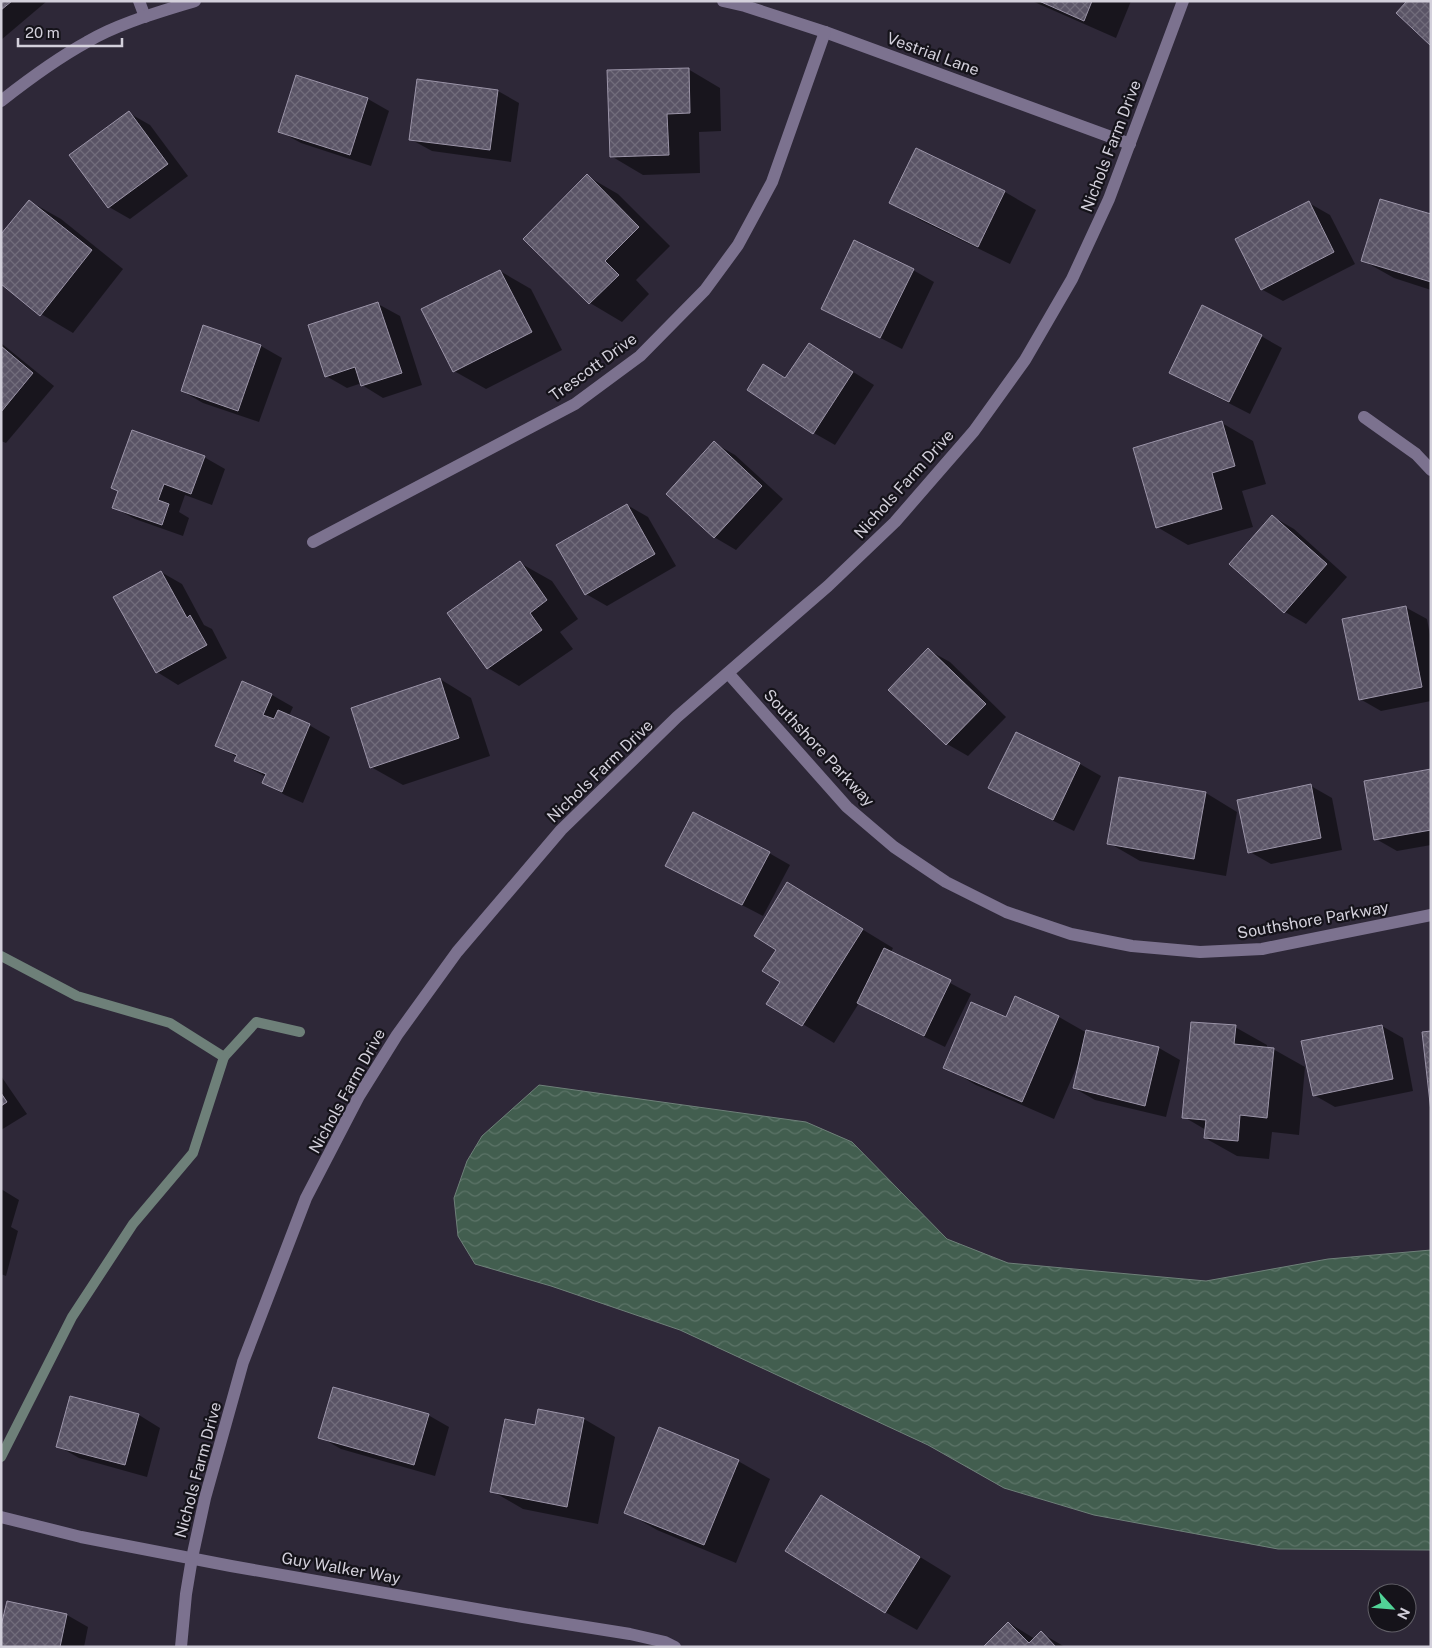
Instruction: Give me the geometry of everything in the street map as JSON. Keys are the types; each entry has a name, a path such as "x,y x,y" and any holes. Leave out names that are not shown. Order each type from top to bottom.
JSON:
{"street":[{"path":"139,1 145,17"},
{"path":"1,101 36,73 88,41 145,17 195,1"},
{"name":"Vestrial Lane","path":"723,1 745,6 825,32 1130,144"},
{"name":"Nichols Farm Drive","path":"181,1647 186,1594 205,1498 243,1362 306,1198 359,1096 396,1034 457,952 561,830 677,718 828,586 895,522 974,431 1025,360 1072,279 1109,200 1183,1"},
{"name":"Trescott Drive","path":"313,542 575,404 640,356 705,290 738,245 772,182 825,32"},
{"path":"1364,417 1416,454 1431,470"},
{"name":"Southshore Parkway","path":"728,673 847,807 894,847 946,882 1006,912 1088,938 1132,946 1200,952 1262,949 1431,915"},
{"name":"Guy Walker Way","path":"1,1517 82,1537 513,1615 630,1634 665,1642 675,1647"}],"water":[{"path":"539,1085 806,1122 852,1142 947,1239 1008,1263 1206,1281 1328,1259 1431,1250 1431,1550 1278,1549 1094,1515 1004,1488 928,1445 680,1330 551,1286 475,1264 458,1236 454,1198 467,1161 482,1136"}],"building":[{"path":"1,1 12,1 1,10"},
{"path":"1039,1 1092,1 1084,21"},
{"path":"1407,1 1431,1 1431,46 1396,13"},
{"path":"689,68 690,113 667,114 669,155 610,157 607,70"},
{"path":"296,75 368,98 350,155 278,132"},
{"path":"417,79 498,90 490,150 409,140"},
{"path":"129,111 168,164 108,208 69,155"},
{"path":"916,148 1005,191 978,247 889,203"},
{"path":"587,174 639,227 605,261 619,275 589,304 523,239"},
{"path":"1380,199 1431,214 1431,282 1361,261"},
{"path":"29,200 92,250 40,316 1,284 1,234"},
{"path":"1309,201 1334,252 1261,290 1235,239"},
{"path":"854,240 914,269 880,338 821,309"},
{"path":"500,270 532,332 453,372 421,309"},
{"path":"378,302 402,373 361,386 355,367 325,377 308,325"},
{"path":"1202,305 1262,335 1229,402 1169,373"},
{"path":"203,325 261,345 238,411 181,391"},
{"path":"809,343 853,372 813,434 747,390 763,364 785,378"},
{"path":"1,346 33,373 1,412"},
{"path":"1222,421 1235,466 1212,473 1222,509 1156,528 1133,448"},
{"path":"132,430 205,456 191,494 164,484 158,500 169,504 162,525 112,508 118,491 111,488"},
{"path":"714,441 762,486 714,538 666,494"},
{"path":"627,504 655,554 585,595 556,545"},
{"path":"1272,515 1327,564 1284,613 1229,564"},
{"path":"520,561 547,600 530,613 542,630 487,669 447,613"},
{"path":"161,571 187,618 190,615 207,645 156,673 113,597"},
{"path":"1406,606 1422,687 1359,700 1342,619"},
{"path":"928,648 986,704 946,745 888,690"},
{"path":"440,678 459,738 370,768 351,708"},
{"path":"242,681 272,694 263,715 274,719 278,710 310,724 282,792 262,783 266,774 234,761 237,755 215,746"},
{"path":"1016,732 1080,763 1053,820 988,788"},
{"path":"1431,769 1431,830 1374,840 1364,781"},
{"path":"1119,777 1206,792 1194,859 1107,844"},
{"path":"1311,784 1321,838 1248,853 1237,800"},
{"path":"693,812 770,852 742,905 665,866"},
{"path":"787,882 863,929 802,1026 766,1004 780,982 762,971 776,950 754,936"},
{"path":"884,948 951,980 924,1036 857,1003"},
{"path":"1015,996 1059,1016 1022,1102 943,1068 971,1002 1006,1017"},
{"path":"1191,1022 1236,1025 1234,1044 1274,1048 1267,1118 1240,1115 1238,1141 1204,1138 1206,1120 1182,1118"},
{"path":"1382,1025 1393,1079 1313,1096 1301,1041"},
{"path":"1086,1030 1159,1047 1145,1106 1073,1088"},
{"path":"1431,1031 1431,1112 1422,1032"},
{"path":"1,1093 7,1102 1,1106"},
{"path":"333,1387 429,1414 414,1465 318,1438"},
{"path":"70,1396 139,1414 125,1465 56,1447"},
{"path":"538,1409 584,1418 567,1507 490,1492 505,1419 535,1425"},
{"path":"659,1427 739,1460 704,1545 624,1513"},
{"path":"821,1495 920,1557 885,1613 785,1551"},
{"path":"7,1601 67,1614 60,1647 1,1647 1,1626"},
{"path":"1008,1622 1029,1643 1041,1631 1056,1647 983,1647"}],"waterway":[{"path":"1,956 77,996 170,1023 224,1057 256,1022 300,1032"},
{"path":"1,1457 72,1317 133,1224 193,1153 224,1057"}]}
